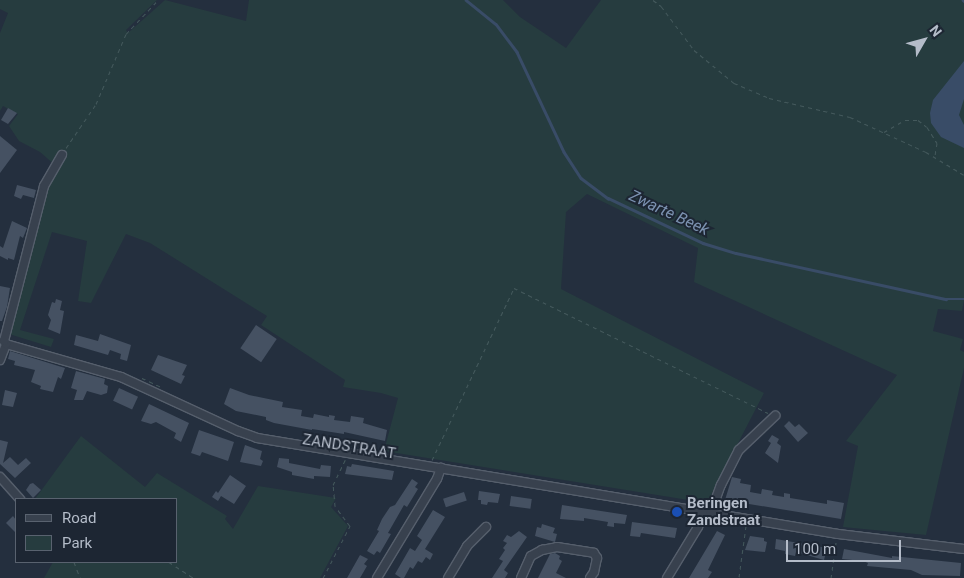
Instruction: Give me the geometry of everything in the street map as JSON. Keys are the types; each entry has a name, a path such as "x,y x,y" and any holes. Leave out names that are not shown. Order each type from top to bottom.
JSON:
{"street":[{"path":"0,360 3,342 44,186 62,155"},
{"name":"ZANDSTRAAT","path":"3,342 128,379 231,428 257,438 439,465 838,534 964,549"},
{"path":"667,578 707,512 739,450 774,416"},
{"path":"377,578 437,479 439,465"},
{"path":"0,476 19,498"},
{"path":"448,578 467,546 486,526"},
{"path":"521,578 531,556 542,550 557,547 594,553 597,558 594,572 590,578"}],"path":[{"path":"62,155 96,104 126,34 158,0"},
{"path":"653,0 661,6 682,34 710,65 749,90 769,98 850,116 935,156 964,175"},
{"path":"884,132 905,120 918,120 927,127 937,144 935,156"},
{"path":"439,465 432,460 514,288 774,416"},
{"path":"141,377 166,389"},
{"path":"323,578 350,526 335,506 333,485 349,453"},
{"path":"747,519 739,578 749,578"},
{"path":"831,578 838,534"},
{"path":"74,563 80,578"},
{"path":"171,563 194,578"}],"green space":[{"path":"0,0 157,0 126,30 128,33 165,0 246,21 249,0 503,0 520,17 566,48 601,0 964,0 964,300 962,311 938,309 933,331 963,339 960,350 964,352 964,368 926,535 843,527 858,446 846,441 897,375 694,282 698,248 587,194 566,212 561,289 764,393 707,503 384,451 398,398 381,393 343,387 345,380 261,325 267,316 150,243 126,234 91,303 78,301 87,241 52,232 20,330 54,339 51,347 9,334 43,194 56,166 40,152 19,141 9,126 18,114 3,106 0,111 0,33 8,13 0,9"},
{"path":"81,436 145,487 157,473 227,516 225,519 233,529 258,486 336,498 331,507 348,526 320,578 44,578 52,563 178,563 178,498 36,498"}],"water":[{"path":"964,61 964,99 959,115 964,125 964,148 941,137 931,123 930,113 933,100"}],"building":[{"path":"8,108 17,113 8,124 1,120"},
{"path":"0,136 17,150 0,173"},
{"path":"17,185 36,190 34,198 23,195 21,199 14,196"},
{"path":"12,221 27,228 23,238 20,236 14,260 8,258 8,260 0,256 0,246 3,248"},
{"path":"0,286 10,288 7,307 2,321 0,321"},
{"path":"56,299 62,301 60,310 64,311 60,334 48,329 51,320 48,315 52,302 55,303"},
{"path":"256,325 277,339 261,362 240,348"},
{"path":"100,334 131,345 127,361 120,359 121,354 110,350 108,355 74,345 76,335 98,341"},
{"path":"10,351 65,368 61,379 58,377 53,392 40,389 41,386 31,382 35,370 14,365 15,361 8,359"},
{"path":"158,355 187,365 182,375 185,376 181,384 151,370"},
{"path":"76,371 105,379 104,384 108,386 107,393 101,395 87,391 83,400 74,400 77,390 71,388"},
{"path":"119,388 138,397 132,410 113,401"},
{"path":"230,388 249,395 283,402 282,407 302,410 301,416 313,418 314,414 329,417 329,415 335,416 334,420 350,422 351,416 364,418 363,423 387,430 385,441 344,432 344,434 312,430 274,423 266,420 266,417 236,411 224,404"},
{"path":"5,390 17,393 13,407 2,405"},
{"path":"149,404 189,423 181,442 174,438 176,433 156,422 151,424 141,421"},
{"path":"789,421 795,427 799,424 808,433 798,442 784,426"},
{"path":"199,430 234,442 228,461 202,452 200,456 191,453"},
{"path":"772,435 779,439 777,443 781,446 778,463 765,453 771,443 768,441"},
{"path":"0,440 8,442 3,463 10,457 18,465 26,458 31,463 15,478 0,464"},
{"path":"245,445 262,451 260,459 263,461 261,466 240,462"},
{"path":"279,458 289,459 289,463 320,469 321,465 331,466 330,477 314,476 314,479 292,475 292,472 277,467"},
{"path":"352,464 394,471 392,480 345,474 347,466 351,467"},
{"path":"230,475 246,486 234,504 221,496 218,501 212,497 216,491 218,493"},
{"path":"732,477 741,479 740,483 751,485 750,492 761,494 762,489 773,491 772,495 784,497 784,493 790,494 790,498 827,504 827,500 844,503 841,519 725,500"},
{"path":"412,479 418,483 415,487 418,489 407,507 404,505 388,533 391,534 380,553 377,551 374,555 367,551 379,531 377,530 382,519 390,507 395,505"},
{"path":"33,483 41,490 33,498 26,490"},
{"path":"479,491 500,494 498,503 488,502 487,505 481,504 481,500 478,500"},
{"path":"464,492 467,501 446,507 443,499"},
{"path":"511,496 532,499 530,509 510,506"},
{"path":"562,505 627,515 625,524 614,523 614,527 607,526 608,522 584,518 584,521 560,519"},
{"path":"433,510 445,517 425,549 433,554 430,560 426,557 422,563 418,561 413,569 410,567 404,578 401,578 395,574 410,548 415,551 422,540 417,536"},
{"path":"13,516 15,519 15,532 6,523"},
{"path":"632,522 677,528 675,538 641,533 640,537 630,536"},
{"path":"542,524 555,528 553,533 557,534 555,542 535,536 537,527 541,528"},
{"path":"519,531 527,537 504,570 508,573 505,578 492,578 503,561 499,559 507,543 503,541 507,535 511,537"},
{"path":"717,531 725,535 708,570 712,572 708,578 689,578"},
{"path":"750,536 764,538 764,541 767,542 765,552 745,550"},
{"path":"776,539 827,548 824,560 796,552 795,556 785,554 785,551 775,549"},
{"path":"844,549 892,558 892,556 961,563 960,576 922,575 911,570 867,566 868,563 863,561 842,559"},
{"path":"555,553 560,556 559,559 562,561 556,573 566,578 538,578 550,554"},
{"path":"360,555 368,559 364,564 367,566 360,578 347,578"}],"waterway":[{"name":"Zwarte Beek","path":"466,0 496,24 517,52 564,152 581,178 608,198 703,243 736,253 946,299 964,299"}],"place":[{"name":"Beringen Zandstraat","path":"677,512"}]}
